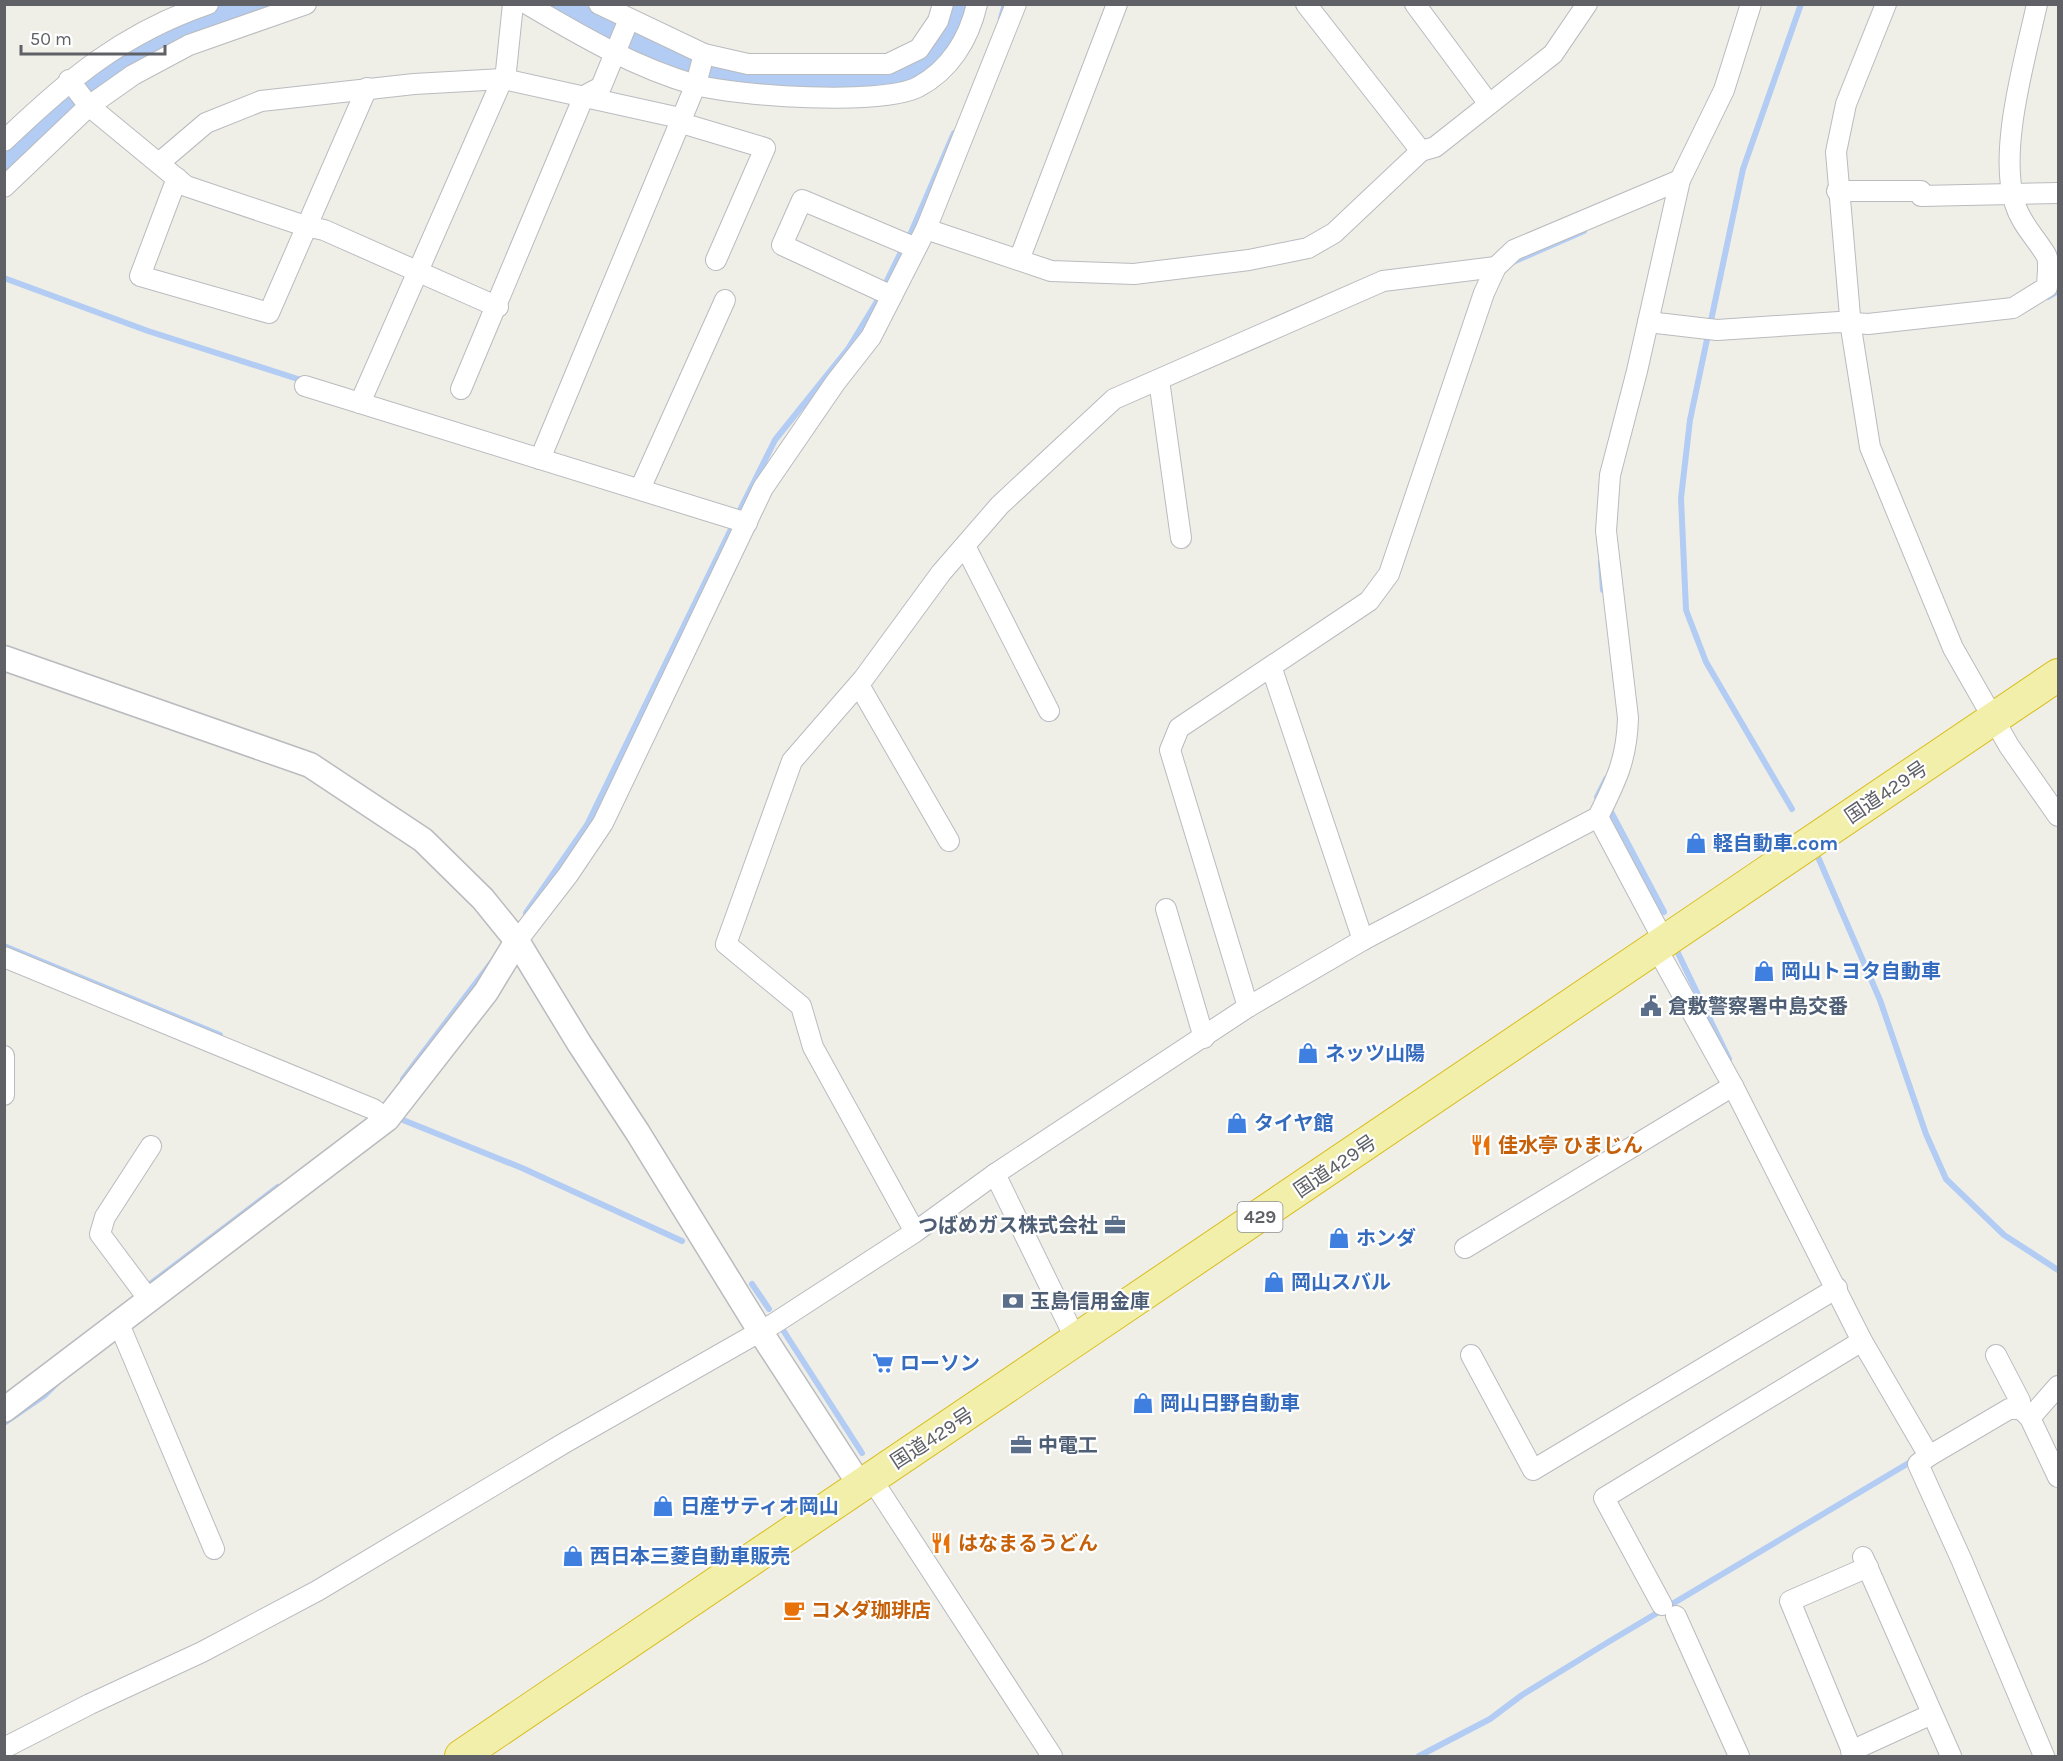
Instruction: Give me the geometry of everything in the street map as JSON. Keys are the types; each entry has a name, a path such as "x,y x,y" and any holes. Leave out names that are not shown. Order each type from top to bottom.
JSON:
{"highway":[{"name":"国道429号","path":"461,1756 865,1482 1077,1342 2058,675"}],"street":[{"path":"4,187 115,48 166,18 207,4"},
{"path":"4,141 79,92 133,75 189,45 306,4"},
{"path":"361,401 503,79 513,4"},
{"path":"527,4 622,36 700,68 735,93 770,96 884,95 916,88 939,74 955,56 966,36 977,4"},
{"path":"599,4 622,36 700,68 748,64 888,64 919,49 938,21 943,4"},
{"path":"4,1410 119,1324 145,1294 380,1114 486,992 517,941 568,875 603,823 763,488 835,383 871,337 885,293 916,248 926,229 1016,4"},
{"path":"1019,260 1117,4"},
{"path":"1306,4 1421,151"},
{"path":"1414,4 1489,104"},
{"path":"926,229 1051,271 1134,274 1249,260 1308,248 1334,233 1421,151 1435,147 1553,54 1587,4"},
{"path":"4,1748 90,1704 202,1652 317,1591 760,1331 915,1232 995,1174 1248,1007 1363,940 1598,817 1618,777 1627,748 1628,718 1606,531 1610,475 1680,180 1724,90 1751,4"},
{"path":"1886,4 1853,84 1840,123 1836,152 1837,190 1851,328 1870,447 1953,648 1993,720 2058,816"},
{"path":"1648,322 1708,330 1851,328 1868,324 2013,308 2047,287 2053,267 2030,236 2015,205 2010,148 2013,117 2037,4"},
{"path":"461,390 498,307 584,96 601,87 622,36"},
{"path":"540,459 700,68"},
{"path":"159,163 206,123 261,101 367,88 503,79 584,96 679,120 765,148 716,260"},
{"path":"177,178 140,276 269,313 367,88"},
{"path":"79,92 186,186 305,226 324,230 498,307"},
{"path":"1248,1007 1170,750 1179,728 1272,669 1369,601 1389,574 1484,293 1496,267 1514,250 1680,180"},
{"path":"1837,190 1921,191 1921,196 2058,193"},
{"path":"885,293 782,245 802,200 916,248"},
{"path":"915,1232 813,1047 801,1006 726,944 792,761 859,685 941,573 1000,506 1114,399 1383,280 1496,267"},
{"path":"640,489 724,300"},
{"path":"1159,380 1181,537"},
{"path":"305,386 361,401 747,523"},
{"path":"965,546 1049,711"},
{"path":"4,658 310,765 423,840 483,899 517,941 760,1331 1052,1756"},
{"path":"1272,669 1363,940"},
{"path":"859,685 949,841"},
{"path":"1598,817 1862,1341 1929,1456"},
{"path":"1166,909 1204,1038"},
{"path":"4,957 380,1114"},
{"path":"4,1056 4,1095"},
{"path":"1465,1248 1733,1086"},
{"path":"145,1294 100,1234 105,1217 151,1146"},
{"path":"995,1174 1077,1342"},
{"path":"1471,1354 1533,1470 1837,1288"},
{"path":"119,1324 214,1549"},
{"path":"1739,1756 1669,1610 1604,1498 1862,1341"},
{"path":"1996,1354 2058,1477"},
{"path":"2025,1414 2058,1386"},
{"path":"2025,1414 2009,1409 1918,1464 1962,1561 2044,1756"},
{"path":"1932,1714 1853,1754 1790,1601 1865,1562 1951,1756"}],"waterway":[{"path":"4,162 66,103 132,55 191,24 253,4"},
{"path":"558,4 642,46 686,64 731,77 778,81 874,80 894,78 912,72 927,63 940,50 952,30 961,4"},
{"path":"1001,18 1005,4"},
{"path":"1792,809 1706,662 1686,610 1681,498 1690,420 1743,169 1801,4"},
{"path":"910,235 954,133"},
{"path":"1513,262 1584,231"},
{"path":"736,518 775,440 848,349 876,303 901,252"},
{"path":"2058,270 2058,288"},
{"path":"4,278 148,331 304,381"},
{"path":"2048,297 2058,291"},
{"path":"526,913 587,825 733,525"},
{"path":"1601,562 1603,590"},
{"path":"1597,797 1606,779"},
{"path":"1610,810 1664,912"},
{"path":"1818,857 1880,1000 1926,1134 1946,1179 2004,1235 2058,1270"},
{"path":"4,946 220,1035"},
{"path":"1676,949 1729,1059"},
{"path":"403,1079 491,963"},
{"path":"403,1120 522,1168 682,1241"},
{"path":"145,1288 278,1187"},
{"path":"752,1284 769,1309"},
{"path":"783,1330 862,1453"},
{"path":"4,1423 45,1395 58,1382"},
{"path":"1419,1756 1490,1719 1522,1695 1610,1641 1912,1461"}],"place":[{"name":"軽自動車.com","path":"1696,843"},
{"name":"岡山トヨタ自動車","path":"1764,971"},
{"name":"倉敷警察署中島交番","path":"1651,1006"},
{"name":"ネッツ山陽","path":"1308,1053"},
{"name":"タイヤ館","path":"1237,1123"},
{"name":"佳水亭 ひまじん","path":"1481,1145"},
{"name":"つばめガス株式会社","path":"1115,1225"},
{"name":"ホンダ","path":"1339,1238"},
{"name":"岡山スバル","path":"1274,1282"},
{"name":"玉島信用金庫","path":"1013,1301"},
{"name":"ローソン","path":"883,1363"},
{"name":"岡山日野自動車","path":"1143,1403"},
{"name":"中電工","path":"1021,1445"},
{"name":"日産サティオ岡山","path":"663,1506"},
{"name":"はなまるうどん","path":"941,1543"},
{"name":"西日本三菱自動車販売","path":"573,1556"},
{"name":"コメダ珈琲店","path":"794,1610"}]}
